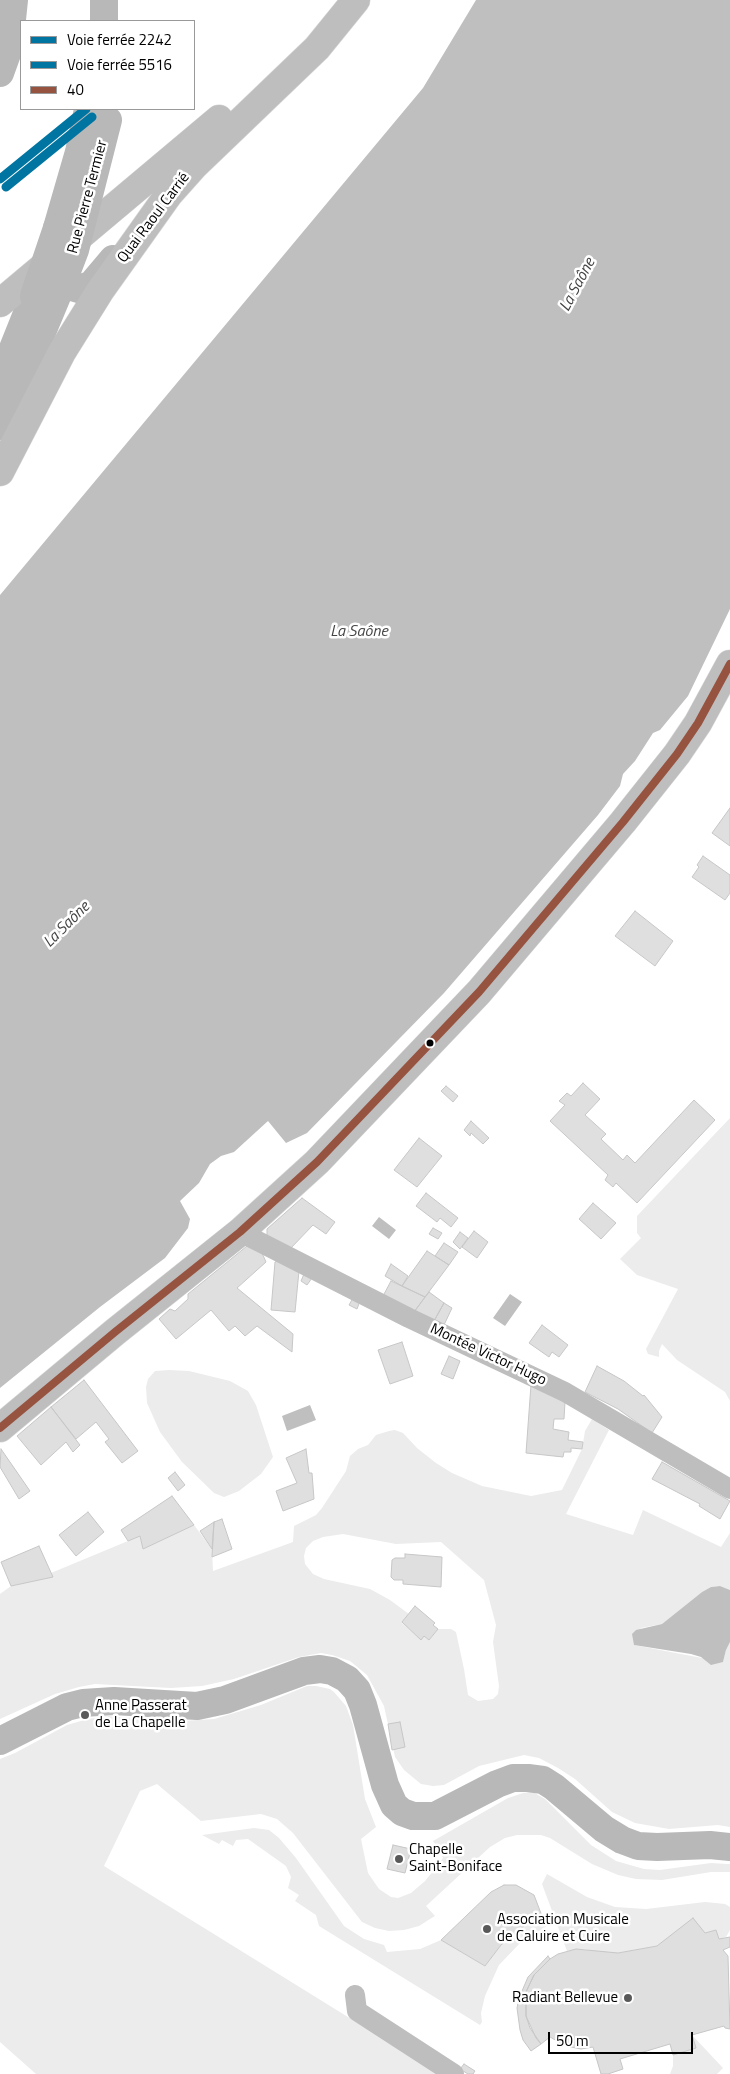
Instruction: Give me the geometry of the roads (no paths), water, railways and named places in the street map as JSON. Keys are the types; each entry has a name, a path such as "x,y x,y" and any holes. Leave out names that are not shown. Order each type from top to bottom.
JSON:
{"main road":[{"name":"Quai Raoul Carrié","path":"0,303 208,128 257,84 322,20 339,0"},
{"name":"Quai Raoul Carrié","path":"0,472 62,352 100,291 170,194 194,166 317,48 356,0"},
{"path":"0,1428 115,1332 240,1232 317,1162 479,992 624,822 677,754 702,716 730,664"}],"street":[{"path":"0,73 9,48 14,0"},
{"name":"Rue Pierre Termier","path":"0,381 34,296 57,228 79,152 88,110"},
{"name":"Rue Pierre Termier","path":"0,426 17,392 75,250 110,110"},
{"path":"62,284 78,289 91,285 170,194"},
{"name":"Rue Pierre Termier","path":"57,228 55,275 62,284"},
{"name":"Montée Victor Hugo","path":"240,1232 410,1318 564,1392 730,1489"},
{"path":"0,1741 67,1708 83,1703 114,1701 197,1706 225,1700 304,1671 320,1669 332,1671 347,1679 357,1690 363,1705 384,1785 394,1805 402,1812 419,1817 435,1816 497,1784 513,1778 528,1778 543,1780 604,1829 622,1840 638,1846 657,1847 710,1844 730,1847"},
{"path":"355,1995 357,2010 454,2074"}],"water":[{"name":"La Saône","path":"476,0 730,0 730,609 688,696 660,730 653,733 635,761 623,774 620,786 598,815 444,993 307,1133 286,1143 268,1121 234,1152 221,1156 210,1164 199,1183 180,1201 190,1219 188,1228 165,1258 100,1307 0,1388 0,595 423,88"},
{"path":"379,1217 396,1230 389,1239 372,1226"},
{"path":"510,1294 522,1302 505,1326 493,1318"},
{"path":"310,1405 316,1420 287,1431 282,1416"},
{"path":"720,1586 730,1590 730,1642 723,1662 711,1665 701,1657 691,1654 634,1645 632,1634 636,1630 662,1624 702,1592 711,1587"}],"rail line":[{"name":"2242","path":"0,179 85,110"},
{"name":"5516","path":"6,187 92,117"}],"place":[{"name":"Anne Passerat de La Chapelle","path":"85,1715"},
{"name":"Chapelle Saint-Boniface","path":"399,1859"},
{"name":"Association Musicale de Caluire et Cuire","path":"487,1929"},
{"name":"Radiant Bellevue","path":"628,1998"}]}
